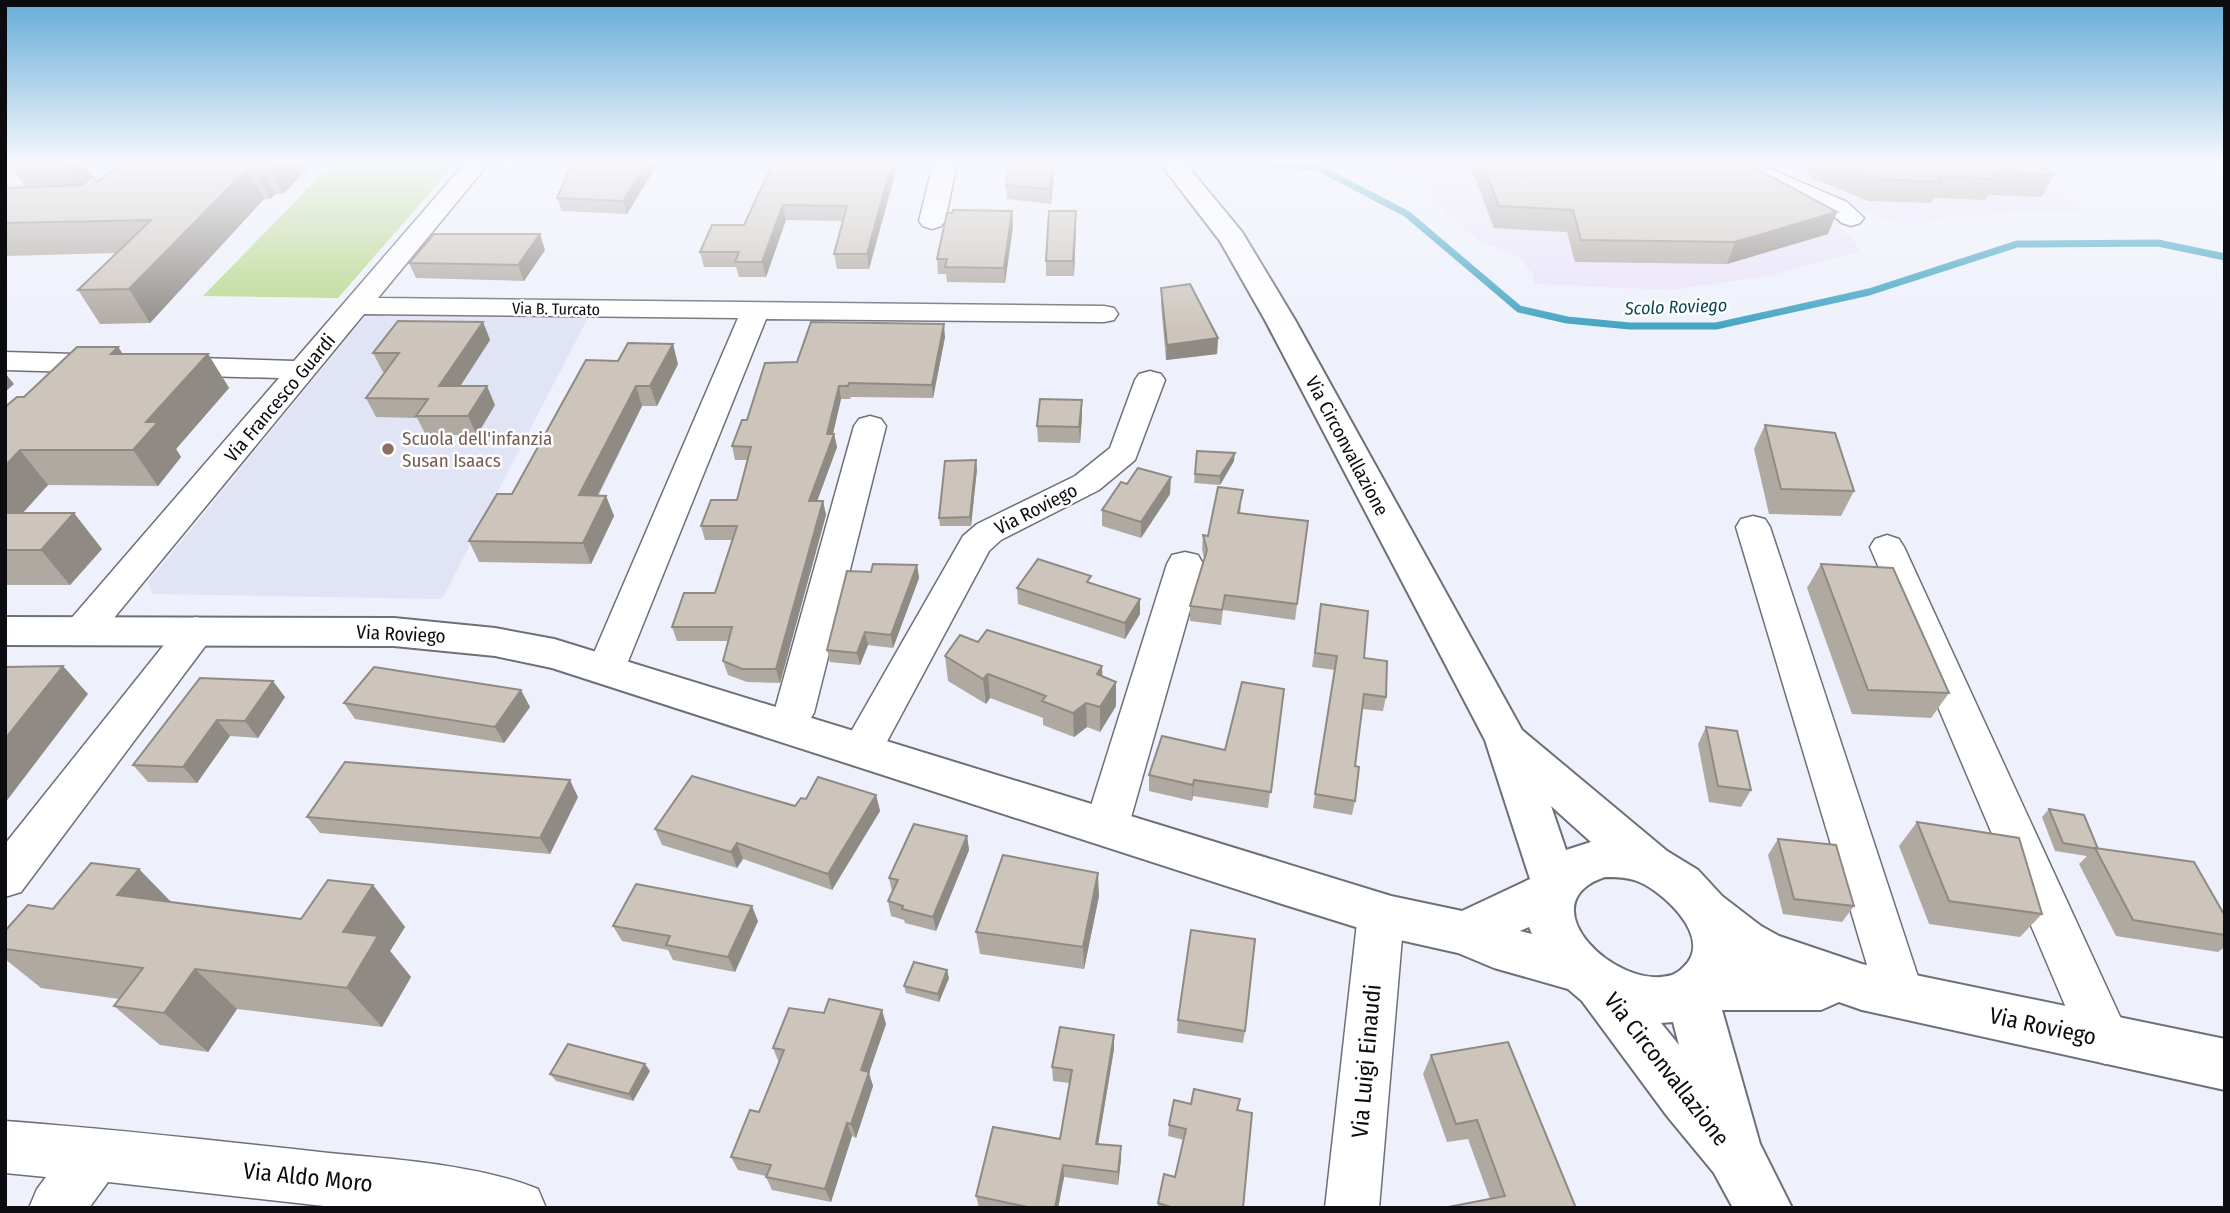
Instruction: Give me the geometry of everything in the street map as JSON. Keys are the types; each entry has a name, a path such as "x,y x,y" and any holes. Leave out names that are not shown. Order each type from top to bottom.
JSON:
{"main road":[{"name":"Via Circonvallazione","path":"1217,220 1232,238 1280,320 1506,740 1553,887"},
{"name":"Via Roviego","path":"5,631 342,631 444,636 518,647 606,669 1381,914 1464,933 1494,946 1590,977"},
{"name":"Via Circonvallazione","path":"1506,740 1651,865"},
{"path":"1464,933 1514,911 1553,887 1567,870 1584,860 1628,858 1651,865 1682,884 1705,911 1744,942 1765,954 1881,991"},
{"path":"1553,887 1549,910 1553,931 1564,951 1590,977 1625,995 1650,1000 1674,998 1696,988 1712,972 1717,953 1715,932 1705,911"},
{"name":"Via Circonvallazione","path":"1590,977 1734,1153 1764,1208"},
{"name":"Via Circonvallazione","path":"1696,988 1698,1020 1734,1153"},
{"path":"1696,988 1881,991"},
{"name":"Via Roviego","path":"1881,991 2225,1065"}],"street":[{"name":"Via Francesco Guardi","path":"82,631 430,220"},
{"name":"Via B. Turcato","path":"358,306 1104,314"},
{"path":"606,669 755,311"},
{"path":"5,361 304,370"},
{"path":"52,390 80,363"},
{"name":"Via Roviego","path":"861,751 975,544 989,532 1087,484 1124,453 1150,380"},
{"path":"785,726 794,713 870,426"},
{"path":"1753,527 1881,991"},
{"path":"1887,547 2105,1040"},
{"path":"1106,828 1185,564"},
{"path":"5,878 196,631"},
{"name":"Via Luigi Einaudi","path":"1352,1208 1381,914"},
{"name":"Via Aldo Moro","path":"5,1147 96,1154 416,1189 519,1208"},
{"path":"56,1208 96,1154"}],"shaded area":[{"path":"1454,220 1820,220 1851,236 1860,251 1769,276 1671,290 1535,284 1532,273 1517,256 1480,242"},
{"path":"1887,220 1936,220 1913,226"},
{"name":"Scuola dell'infanzia Susan Isaacs","path":"383,311 591,312 442,599 153,594 148,582 365,316"}],"green space":[{"path":"278,220 407,220 338,298 203,296"}],"building":[{"path":"5,220 197,220 129,289 78,290 151,220 5,223"},
{"path":"747,220 778,220 762,262 735,262 739,252 700,252 712,225 744,225"},
{"path":"843,220 876,220 867,254 834,254"},
{"path":"946,220 1011,220 1004,268 945,267 947,259 937,259"},
{"path":"1048,220 1075,220 1073,261 1046,261"},
{"path":"1576,220 1811,220 1735,242 1581,240"},
{"path":"434,234 540,234 518,265 409,263"},
{"path":"1190,284 1218,338 1167,345 1161,288"},
{"path":"398,321 483,322 439,386 487,386 468,416 416,416 428,399 366,398 399,353 373,353"},
{"path":"811,322 944,324 932,385 849,383 848,386 839,386 827,434 834,434 809,501 823,501 776,669 742,669 723,661 732,627 672,627 684,593 715,593 737,526 701,526 711,500 737,500 751,447 732,446 742,420 747,420 765,363 797,362"},
{"path":"628,343 673,344 650,386 636,386 579,495 606,496 583,543 469,541 497,494 512,494 586,360 618,361"},
{"path":"77,347 118,347 111,354 208,354 146,422 158,422 133,450 20,450 5,466 5,407 17,397 24,397"},
{"path":"1040,399 1082,400 1079,427 1037,426"},
{"path":"1765,425 1835,433 1854,491 1781,489"},
{"path":"1197,451 1235,453 1220,476 1195,474"},
{"path":"976,460 970,517 939,518 945,461"},
{"path":"1138,468 1171,477 1141,522 1102,510 1121,482 1127,484"},
{"path":"1218,487 1243,490 1238,513 1308,521 1297,604 1225,595 1222,610 1190,606 1207,550 1203,535 1208,536"},
{"path":"5,513 74,513 41,550 5,550"},
{"path":"1038,559 1091,576 1087,582 1140,599 1125,623 1017,588"},
{"path":"873,564 917,565 891,635 865,632 857,653 827,650 847,571 871,572"},
{"path":"1821,564 1893,568 1949,693 1868,690"},
{"path":"1321,604 1368,611 1364,658 1387,661 1386,697 1364,694 1355,766 1359,767 1355,801 1315,794 1337,656 1315,653"},
{"path":"987,630 1102,666 1097,674 1116,682 1100,707 1086,703 1073,713 1042,701 1046,696 988,674 983,679 945,656 960,635 978,642"},
{"path":"63,666 5,739 5,667"},
{"path":"374,667 521,690 495,727 344,703"},
{"path":"200,678 273,681 245,721 217,720 183,767 133,765"},
{"path":"1242,682 1284,689 1271,792 1194,780 1193,785 1149,775 1162,736 1225,750"},
{"path":"1706,727 1737,731 1751,790 1718,786"},
{"path":"345,762 570,780 540,838 307,817"},
{"path":"692,776 795,806 801,798 806,799 818,777 876,795 828,874 737,843 731,852 655,829"},
{"path":"2049,809 2084,815 2098,849 2063,843"},
{"path":"1917,822 2019,838 2042,914 1949,901"},
{"path":"914,824 967,836 933,917 902,909 903,906 888,901 898,880 889,878"},
{"path":"1778,839 1836,845 1854,906 1794,899"},
{"path":"2095,848 2194,862 2225,916 2225,935 2133,920"},
{"path":"1003,855 1098,873 1083,947 976,932"},
{"path":"91,863 139,869 117,895 301,919 328,880 373,885 343,932 378,936 347,988 195,969 164,1013 114,1006 143,968 5,949 5,931 28,905 53,909"},
{"path":"636,884 752,906 728,957 666,945 670,936 613,926"},
{"path":"1191,930 1255,939 1245,1031 1178,1020"},
{"path":"914,962 947,970 938,994 904,986"},
{"path":"829,999 882,1010 861,1070 869,1072 851,1124 847,1123 825,1189 766,1177 771,1165 731,1157 750,1110 759,1112 784,1050 773,1048 789,1008 824,1013"},
{"path":"1060,1027 1114,1035 1096,1144 1121,1146 1118,1172 1063,1165 1055,1208 1032,1208 976,1196 993,1127 1060,1139 1072,1070 1052,1067"},
{"path":"1508,1042 1576,1208 1443,1208 1505,1196 1477,1120 1456,1124 1431,1055"},
{"path":"568,1044 645,1064 629,1094 550,1074"},
{"path":"1194,1089 1240,1099 1237,1110 1252,1113 1243,1208 1174,1208 1158,1203 1164,1174 1175,1177 1186,1129 1169,1125 1174,1100 1191,1104"}],"waterway":[{"name":"Scolo Roviego","path":"1414,220 1519,309 1567,320 1630,326 1716,326 1869,292 2017,244 2158,243 2225,257"}],"place":[{"name":"Scuola dell'infanzia Susan Isaacs","path":"388,449"}]}
